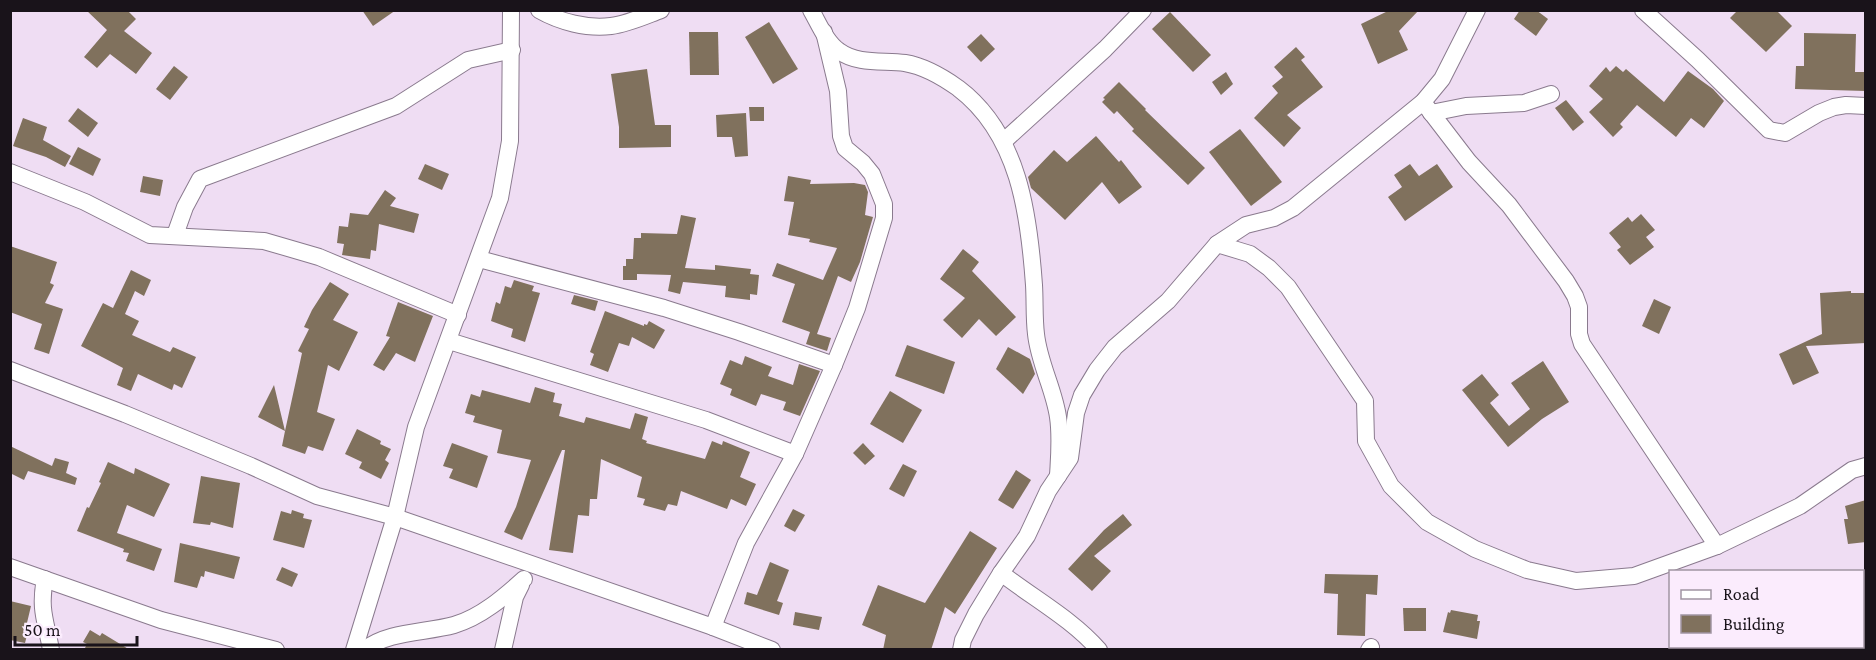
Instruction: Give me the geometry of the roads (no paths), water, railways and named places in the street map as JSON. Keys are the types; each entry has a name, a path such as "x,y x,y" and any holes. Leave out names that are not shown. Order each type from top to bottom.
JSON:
{"street":[{"path":"354,650 395,517 416,427 500,198 511,129 512,10"},
{"path":"538,10 548,16 585,26 612,26 661,10"},
{"path":"811,10 839,51 868,61 908,63 932,73 958,88 985,114 1004,141 1022,194 1027,220 1040,360 1059,418 1058,477"},
{"path":"1004,141 1089,64 1143,10"},
{"path":"961,650 963,640 976,614 1027,536 1048,491 1070,458 1076,413 1082,394 1115,347 1168,301 1217,244 1246,225 1274,218 1293,208 1427,108 1477,10"},
{"path":"1643,10 1769,130 1785,132 1834,107 1866,106"},
{"path":"713,627 746,543 795,454 834,365 857,308 884,218 884,204 872,174 845,148 841,136 838,91 824,32"},
{"path":"175,235 185,207 200,179 396,106 468,60 512,50"},
{"path":"1427,108 1524,103 1551,94"},
{"path":"1427,108 1469,162 1509,205 1566,281 1579,307 1582,344 1717,546"},
{"path":"10,172 85,202 150,234 264,241 308,254 458,315"},
{"path":"1217,244 1250,254 1269,268 1288,287 1365,401 1366,441 1391,486 1427,522 1475,549 1527,570 1576,581 1634,576 1717,546 1800,506 1852,470 1866,466"},
{"path":"479,259 664,308 834,365"},
{"path":"449,341 706,420 795,454"},
{"path":"10,370 230,457 317,496 395,517 713,627 749,645 772,650"},
{"path":"364,650 371,644 392,637 456,624 489,608 537,566"},
{"path":"10,567 161,620 276,650"},
{"path":"1001,573 1092,641 1099,650"},
{"path":"45,579 41,597 42,613 51,650"},
{"path":"503,650 515,597 524,579"}]}
